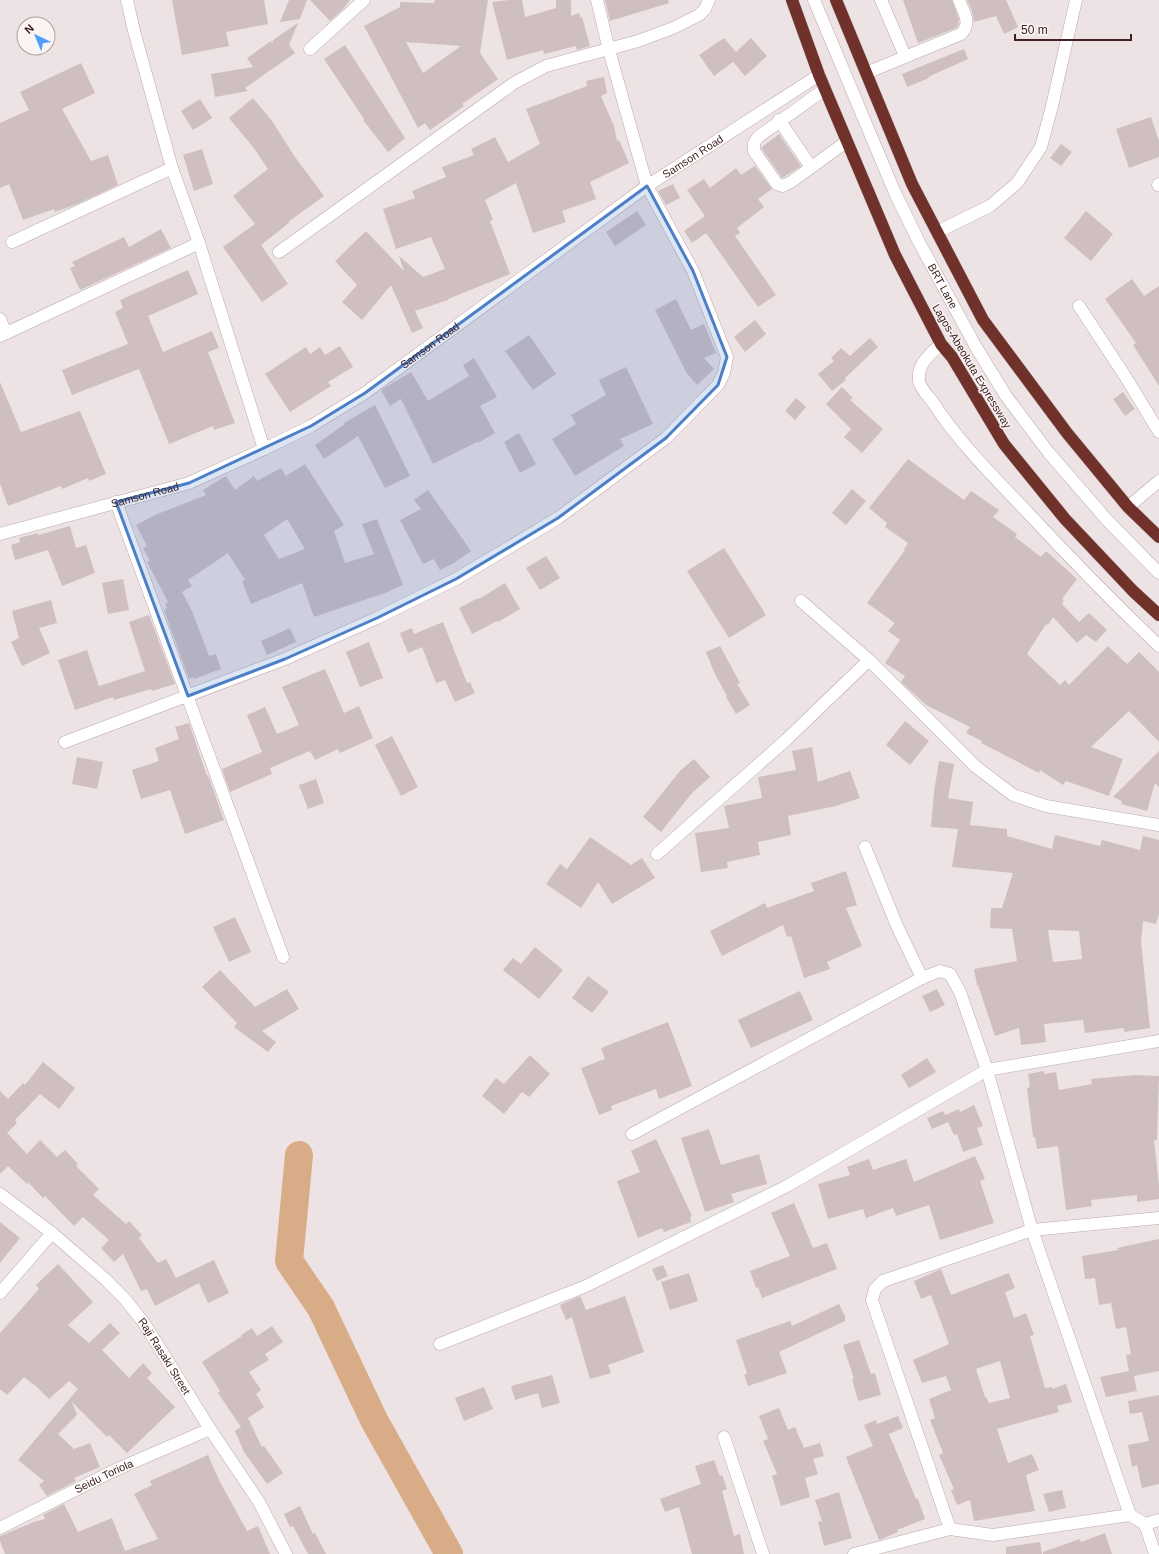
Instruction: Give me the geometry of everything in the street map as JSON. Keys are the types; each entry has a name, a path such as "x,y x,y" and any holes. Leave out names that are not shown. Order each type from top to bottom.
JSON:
{"highway":[{"name":"Lagos-Abeokuta Expressway","path":"792,0 819,75 846,142 874,203 895,255 941,344 952,358 1004,444 1065,519 1133,591 1159,615"},
{"path":"836,0 912,184 983,320 1066,433 1128,506 1159,537"}],"street":[{"path":"128,0 134,31 172,168 199,243 264,449"},
{"path":"310,49 364,0"},
{"path":"65,742 285,659 377,618 456,579 558,518 666,438 718,385 724,373 726,357 693,271 647,186 609,50 597,0"},
{"path":"280,252 514,83 546,66 638,42 673,28 699,15 705,9 709,0"},
{"name":"BRT Lane","path":"814,0 895,192 920,244 960,320 1006,396 1054,458 1107,520 1159,573"},
{"path":"881,0 905,56"},
{"path":"866,73 961,34 966,29 968,23 959,0"},
{"path":"936,230 990,206 1017,183 1041,147 1052,106 1076,0"},
{"name":"Samson Road","path":"0,534 188,483 311,426 365,393 647,186 819,75"},
{"path":"825,90 779,120 758,137 754,143 754,151 777,184 783,186 846,142"},
{"path":"779,120 811,167"},
{"path":"12,242 172,168"},
{"path":"0,319 3,334 199,243"},
{"path":"1079,306 1125,376 1159,432"},
{"path":"941,344 926,357 919,369 919,383 939,412 955,433 1008,492 1086,575 1159,646"},
{"path":"1128,506 1159,481"},
{"path":"116,502 283,957"},
{"path":"801,601 869,660 975,766 1013,795 1046,806 1159,825"},
{"path":"657,854 786,740 869,660"},
{"path":"865,847 897,926 922,978"},
{"path":"632,1134 922,978 940,971 950,974 960,992 987,1070 1032,1230 1130,1515"},
{"path":"440,1344 586,1286 787,1186 987,1070 1159,1041"},
{"name":"Raji Rasaki Street","path":"0,1194 52,1233 105,1279 124,1298 144,1323 210,1429 259,1502 286,1554"},
{"path":"950,1529 872,1300 875,1289 883,1281 1032,1230 1159,1218"},
{"path":"0,1293 52,1233"},
{"name":"Seidu Toriola","path":"0,1528 113,1471 210,1429"},
{"path":"724,1437 763,1554"},
{"path":"854,1554 950,1529 993,1536 1130,1515 1145,1524 1155,1554"},
{"path":"1145,1524 1159,1520"}],"highlighted area":[{"path":"647,186 693,271 727,357 718,385 666,438 558,518 456,579 377,618 285,659 188,696 116,502 189,483 311,426 365,393"}],"building":[{"path":"172,0 264,0 268,24 226,32 229,46 182,55"},
{"path":"289,0 307,0 300,19 280,22"},
{"path":"310,0 350,0 330,21"},
{"path":"435,0 488,0 480,53 498,79 462,104 464,106 430,130 425,123 418,128 364,26 400,7 400,2 434,3","holes":["406,42 461,46 423,73"]},
{"path":"522,0 525,17 556,8 556,0 571,0 571,16 579,13 580,17 582,17 590,46 577,50 576,46 544,54 543,50 507,60 492,2"},
{"path":"605,0 668,0 669,3 610,21"},
{"path":"903,0 952,0 959,19 958,26 918,43"},
{"path":"967,0 1006,0 1018,27 1004,34 996,16 974,22 972,11"},
{"path":"298,23 289,45 295,53 245,88 248,91 215,97 211,74 253,67 247,58 271,41 272,44 273,40"},
{"path":"724,38 736,52 751,38 767,56 745,76 733,62 714,76 699,55"},
{"path":"345,45 405,138 388,152 363,120 364,119 324,59"},
{"path":"964,49 968,59 907,87 902,74"},
{"path":"81,63 95,93 62,109 91,161 108,155 118,185 77,204 55,212 54,209 23,220 9,184 0,188 0,123 29,110 20,92"},
{"path":"604,77 607,93 601,96 614,126 617,141 619,140 629,163 590,182 596,199 562,211 566,222 533,233 516,183 485,200 493,220 490,221 510,274 448,300 415,311 423,328 412,333 391,285 362,320 342,302 357,285 335,261 366,231 404,271 399,256 423,277 445,269 431,237 396,249 383,209 415,198 412,191 446,177 442,167 474,155 471,149 495,137 508,162 540,144 526,109 587,86 586,81"},
{"path":"253,98 272,121 295,157 324,196 288,222 289,223 261,245 288,284 262,302 223,247 255,224 233,196 268,169 253,147 229,118"},
{"path":"200,99 212,118 193,130 181,111"},
{"path":"1151,117 1159,141 1159,157 1129,168 1116,129"},
{"path":"779,134 801,166 782,178 762,149 762,147"},
{"path":"1061,144 1072,152 1061,166 1050,158"},
{"path":"202,149 213,184 194,191 183,155"},
{"path":"755,166 772,189 758,199 764,207 737,228 740,233 735,236 776,295 758,307 706,233 692,243 684,231 705,216 687,190 704,179 710,188 736,168 741,175"},
{"path":"673,184 680,198 666,205 658,191"},
{"path":"637,211 646,225 615,246 606,232"},
{"path":"1086,211 1113,234 1091,261 1064,238"},
{"path":"161,229 171,248 80,290 70,268 75,266 72,262 124,237 129,247"},
{"path":"188,270 198,294 148,316 163,352 212,331 219,348 208,352 235,423 214,430 213,426 169,444 139,369 72,395 62,370 128,344 115,312 123,308 120,300"},
{"path":"1132,279 1144,296 1159,286 1159,386 1133,345 1136,343 1105,299"},
{"path":"676,299 691,330 704,324 716,353 704,358 714,369 697,385 686,372 655,310"},
{"path":"755,320 766,334 745,352 734,337"},
{"path":"529,335 556,374 533,390 505,351"},
{"path":"870,338 878,347 845,378 846,380 832,391 818,374 834,361 831,358 841,348 850,356"},
{"path":"340,346 353,367 328,382 331,386 290,412 265,374 306,347 310,354 320,347 325,355"},
{"path":"474,358 497,397 480,406 495,433 478,443 477,442 433,464 401,399 390,406 381,390 411,372 428,401 469,376 463,365"},
{"path":"626,367 653,424 620,439 624,446 575,476 552,439 576,424 571,415 606,395 599,380"},
{"path":"0,382 21,432 80,411 106,474 89,481 88,478 62,489 61,486 8,506 0,484"},
{"path":"842,387 853,398 850,400 883,429 862,453 844,437 851,429 826,404"},
{"path":"1123,392 1135,409 1125,416 1113,399"},
{"path":"796,398 806,407 795,420 785,411"},
{"path":"375,405 410,476 385,488 358,436 324,459 315,445 345,424 344,423"},
{"path":"519,433 536,464 520,473 504,442"},
{"path":"908,459 964,500 971,491 999,510 993,517 1017,534 1015,537 1041,557 1046,551 1077,579 1062,599 1064,600 1062,604 1079,622 1089,613 1107,630 1096,642 1086,635 1077,643 1053,617 1048,625 1046,624 1027,654 1060,685 1065,680 1069,685 1108,646 1127,664 1139,652 1159,672 1159,742 1129,711 1091,747 1123,759 1109,796 1066,781 1063,785 1040,770 1039,773 981,743 982,741 966,733 970,727 926,705 901,682 905,676 885,663 900,640 888,631 895,623 867,603 905,550 904,549 908,543 885,527 887,523 869,508"},
{"path":"305,464 344,525 334,531 345,563 374,554 362,524 377,519 403,585 385,593 314,617 302,583 251,604 242,581 245,580 228,553 188,580 192,586 182,592 192,611 209,656 216,654 221,669 194,679 193,677 189,679 164,610 167,608 165,604 168,602 147,562 150,561 143,548 147,546 136,525 155,515 206,495 203,490 226,476 235,490 254,476 257,481 281,468 286,476","holes":["287,519 305,549 279,559 264,535"]},
{"path":"852,489 866,501 846,525 832,513"},
{"path":"428,490 471,551 454,563 440,570 434,559 423,564 400,520 421,509 414,500"},
{"path":"70,526 76,548 86,545 95,573 62,586 48,550 15,560 11,545 20,542 19,538 38,533 39,535"},
{"path":"724,548 766,615 729,638 687,571"},
{"path":"546,556 560,578 540,590 526,568"},
{"path":"123,579 129,610 108,614 102,583"},
{"path":"505,583 520,609 498,622 497,621 472,634 459,608 478,598 479,599"},
{"path":"51,600 57,623 39,628 50,653 22,666 11,642 19,638 12,611"},
{"path":"149,615 175,684 152,691 151,689 114,700 113,697 75,710 58,660 87,650 99,686 145,671 129,622"},
{"path":"443,622 467,683 470,682 475,693 455,702 445,680 436,683 422,647 408,653 400,633 412,628 414,634"},
{"path":"290,628 296,642 267,655 261,641"},
{"path":"369,642 383,678 360,687 346,652"},
{"path":"720,646 740,683 737,684 750,705 736,714 726,697 727,696 714,672 706,652"},
{"path":"325,669 344,713 359,706 373,738 340,753 338,749 315,760 310,751 270,768 272,774 230,792 222,769 262,752 247,715 265,707 277,734 299,725 282,687"},
{"path":"905,721 929,741 910,765 886,745"},
{"path":"189,723 224,820 185,834 170,790 141,799 132,770 159,761 155,748 179,739 175,727"},
{"path":"392,736 418,787 401,796 375,745"},
{"path":"812,747 818,782 850,771 860,798 836,806 788,816 791,835 758,842 760,855 727,862 728,868 701,872 695,833 729,828 724,806 762,798 758,777 796,770 792,751"},
{"path":"1159,751 1159,787 1155,783 1147,811 1121,804 1122,801 1113,797"},
{"path":"77,757 103,762 97,789 72,784"},
{"path":"694,759 710,777 692,793 661,832 643,817 680,771"},
{"path":"939,761 954,764 948,798 973,802 970,825 1007,829 1007,836 1052,849 1055,835 1100,846 1102,840 1140,850 1143,836 1159,840 1159,914 1156,924 1143,921 1141,941 1150,1028 1124,1032 1124,1028 1085,1033 1083,1020 1044,1024 1046,1042 1021,1045 1019,1028 995,1036 977,985 974,969 1017,961 1012,929 990,928 991,908 1002,908 1013,873 952,867 958,829 931,827 934,792","holes":["1048,930 1079,931 1082,959 1053,962"]},
{"path":"316,779 324,803 308,809 299,785"},
{"path":"590,837 631,865 642,858 655,878 612,904 598,882 581,908 546,884 560,864 567,869"},
{"path":"846,871 857,905 846,908 862,946 827,962 830,969 804,978 791,936 787,937 783,925 722,956 710,931 765,903 767,908 814,891 811,883"},
{"path":"235,917 251,952 229,962 213,927"},
{"path":"535,947 563,970 539,999 503,970 513,958 521,964"},
{"path":"220,970 255,1007 287,989 299,1009 262,1031 276,1042 268,1052 234,1027 237,1023 202,987"},
{"path":"588,976 609,992 592,1013 572,998"},
{"path":"937,989 945,1005 930,1012 922,996"},
{"path":"800,991 813,1020 751,1048 738,1020"},
{"path":"668,1022 692,1086 659,1099 656,1089 611,1106 612,1110 599,1115 581,1068 605,1059 601,1048"},
{"path":"530,1055 550,1074 529,1097 522,1092 504,1114 482,1096 496,1078 504,1084"},
{"path":"927,1058 936,1072 909,1088 901,1075"},
{"path":"43,1062 75,1088 59,1109 40,1094 15,1120 17,1123 7,1133 27,1154 40,1140 57,1157 65,1150 78,1164 76,1166 99,1189 93,1195 126,1224 129,1221 142,1235 139,1238 158,1263 166,1259 176,1278 214,1260 229,1293 208,1303 199,1283 155,1306 147,1289 141,1291 123,1254 114,1262 101,1248 109,1240 83,1217 74,1226 45,1196 43,1198 28,1182 27,1184 8,1166 0,1174 0,1091 8,1099 23,1083 25,1085"},
{"path":"1044,1071 1044,1074 1056,1072 1059,1090 1092,1084 1091,1079 1135,1075 1159,1076 1157,1140 1154,1140 1159,1199 1137,1202 1137,1195 1091,1200 1092,1206 1066,1210 1058,1146 1037,1149 1035,1137 1033,1137 1027,1088 1030,1087 1028,1074"},
{"path":"974,1105 983,1126 977,1128 983,1145 963,1152 957,1134 954,1135 948,1122 932,1129 927,1118 943,1111 945,1115 959,1109 960,1112"},
{"path":"709,1129 721,1165 759,1154 767,1184 731,1194 734,1202 705,1212 681,1138"},
{"path":"656,1139 692,1216 690,1217 691,1222 664,1232 662,1228 638,1238 617,1181 640,1172 631,1151"},
{"path":"975,1156 985,1179 980,1181 994,1223 940,1240 929,1205 896,1216 893,1208 866,1218 863,1209 828,1219 818,1184 850,1175 847,1167 869,1159 873,1170 906,1159 914,1182"},
{"path":"794,1203 813,1248 827,1243 837,1269 762,1298 758,1287 756,1288 750,1271 790,1256 771,1213"},
{"path":"0,1222 20,1238 0,1263"},
{"path":"1159,1239 1159,1371 1134,1376 1137,1391 1106,1397 1100,1377 1129,1371 1126,1355 1131,1354 1126,1327 1116,1329 1111,1303 1099,1305 1095,1278 1085,1279 1082,1256 1118,1250 1117,1248"},
{"path":"58,1264 93,1302 68,1325 89,1343 110,1323 120,1333 102,1350 129,1378 143,1363 152,1373 147,1378 175,1407 127,1453 109,1435 107,1437 72,1402 77,1415 58,1434 74,1449 90,1443 100,1467 74,1478 76,1481 47,1496 39,1485 44,1481 18,1460 78,1389 69,1381 49,1399 34,1384 24,1377 7,1395 0,1389 0,1333 39,1289 36,1285"},
{"path":"663,1265 668,1276 657,1281 652,1269"},
{"path":"941,1269 951,1295 1009,1273 1015,1288 1005,1292 1014,1318 1026,1313 1034,1335 1030,1336 1045,1388 1052,1387 1052,1389 1066,1384 1072,1402 1057,1406 1059,1412 997,1429 1008,1463 1032,1454 1039,1470 1026,1475 1035,1511 974,1521 970,1500 957,1505 951,1490 954,1489 939,1455 943,1453 930,1420 935,1418 929,1399 951,1390 946,1376 922,1383 913,1360 949,1344 931,1295 921,1299 914,1281","holes":["1000,1361 1010,1398 989,1403 985,1397 976,1369"]},
{"path":"689,1273 698,1301 670,1310 661,1282"},
{"path":"580,1296 586,1310 625,1296 644,1352 608,1365 611,1373 590,1379 572,1317 566,1320 560,1305"},
{"path":"839,1304 845,1316 845,1321 779,1352 787,1373 748,1386 744,1375 747,1373 736,1340 790,1321 792,1326"},
{"path":"272,1326 283,1342 265,1354 269,1360 249,1372 261,1390 256,1394 264,1407 248,1418 262,1447 264,1446 283,1473 267,1484 244,1452 235,1431 241,1427 218,1393 220,1391 202,1362 252,1328 257,1336"},
{"path":"859,1340 871,1374 875,1373 881,1395 858,1401 852,1379 854,1379 843,1345"},
{"path":"552,1375 560,1403 542,1408 538,1393 515,1400 511,1386"},
{"path":"484,1387 493,1409 464,1421 455,1398"},
{"path":"1159,1395 1159,1484 1142,1488 1137,1465 1132,1467 1128,1445 1149,1441 1142,1412 1130,1414 1128,1401"},
{"path":"779,1408 788,1430 795,1427 804,1448 820,1443 824,1456 813,1459 818,1474 805,1478 810,1497 781,1506 772,1476 777,1474 763,1441 768,1439 759,1416"},
{"path":"898,1416 903,1428 889,1434 916,1499 918,1499 925,1519 897,1530 898,1532 879,1540 846,1457 873,1446 864,1425 876,1420 877,1424"},
{"path":"208,1455 219,1480 247,1531 258,1526 270,1554 5,1554 0,1541 0,1536 45,1519 43,1515 64,1504 78,1532 112,1518 125,1551 158,1539 134,1494 152,1485 150,1481"},
{"path":"714,1460 727,1489 722,1491 734,1536 740,1534 744,1554 692,1554 679,1507 665,1512 660,1499 701,1484 695,1466"},
{"path":"1062,1490 1066,1508 1049,1512 1043,1494"},
{"path":"839,1492 852,1538 824,1546 818,1522 822,1521 815,1500"},
{"path":"300,1506 313,1534 315,1533 326,1554 308,1554 293,1526 290,1527 284,1514"},
{"path":"1105,1533 1112,1554 1043,1554 1043,1552 1080,1539 1081,1542"},
{"path":"1040,1542 1042,1554 1006,1554 1006,1547"}],"waterway":[{"path":"299,1155 289,1261 321,1308 374,1420 449,1554"}]}
